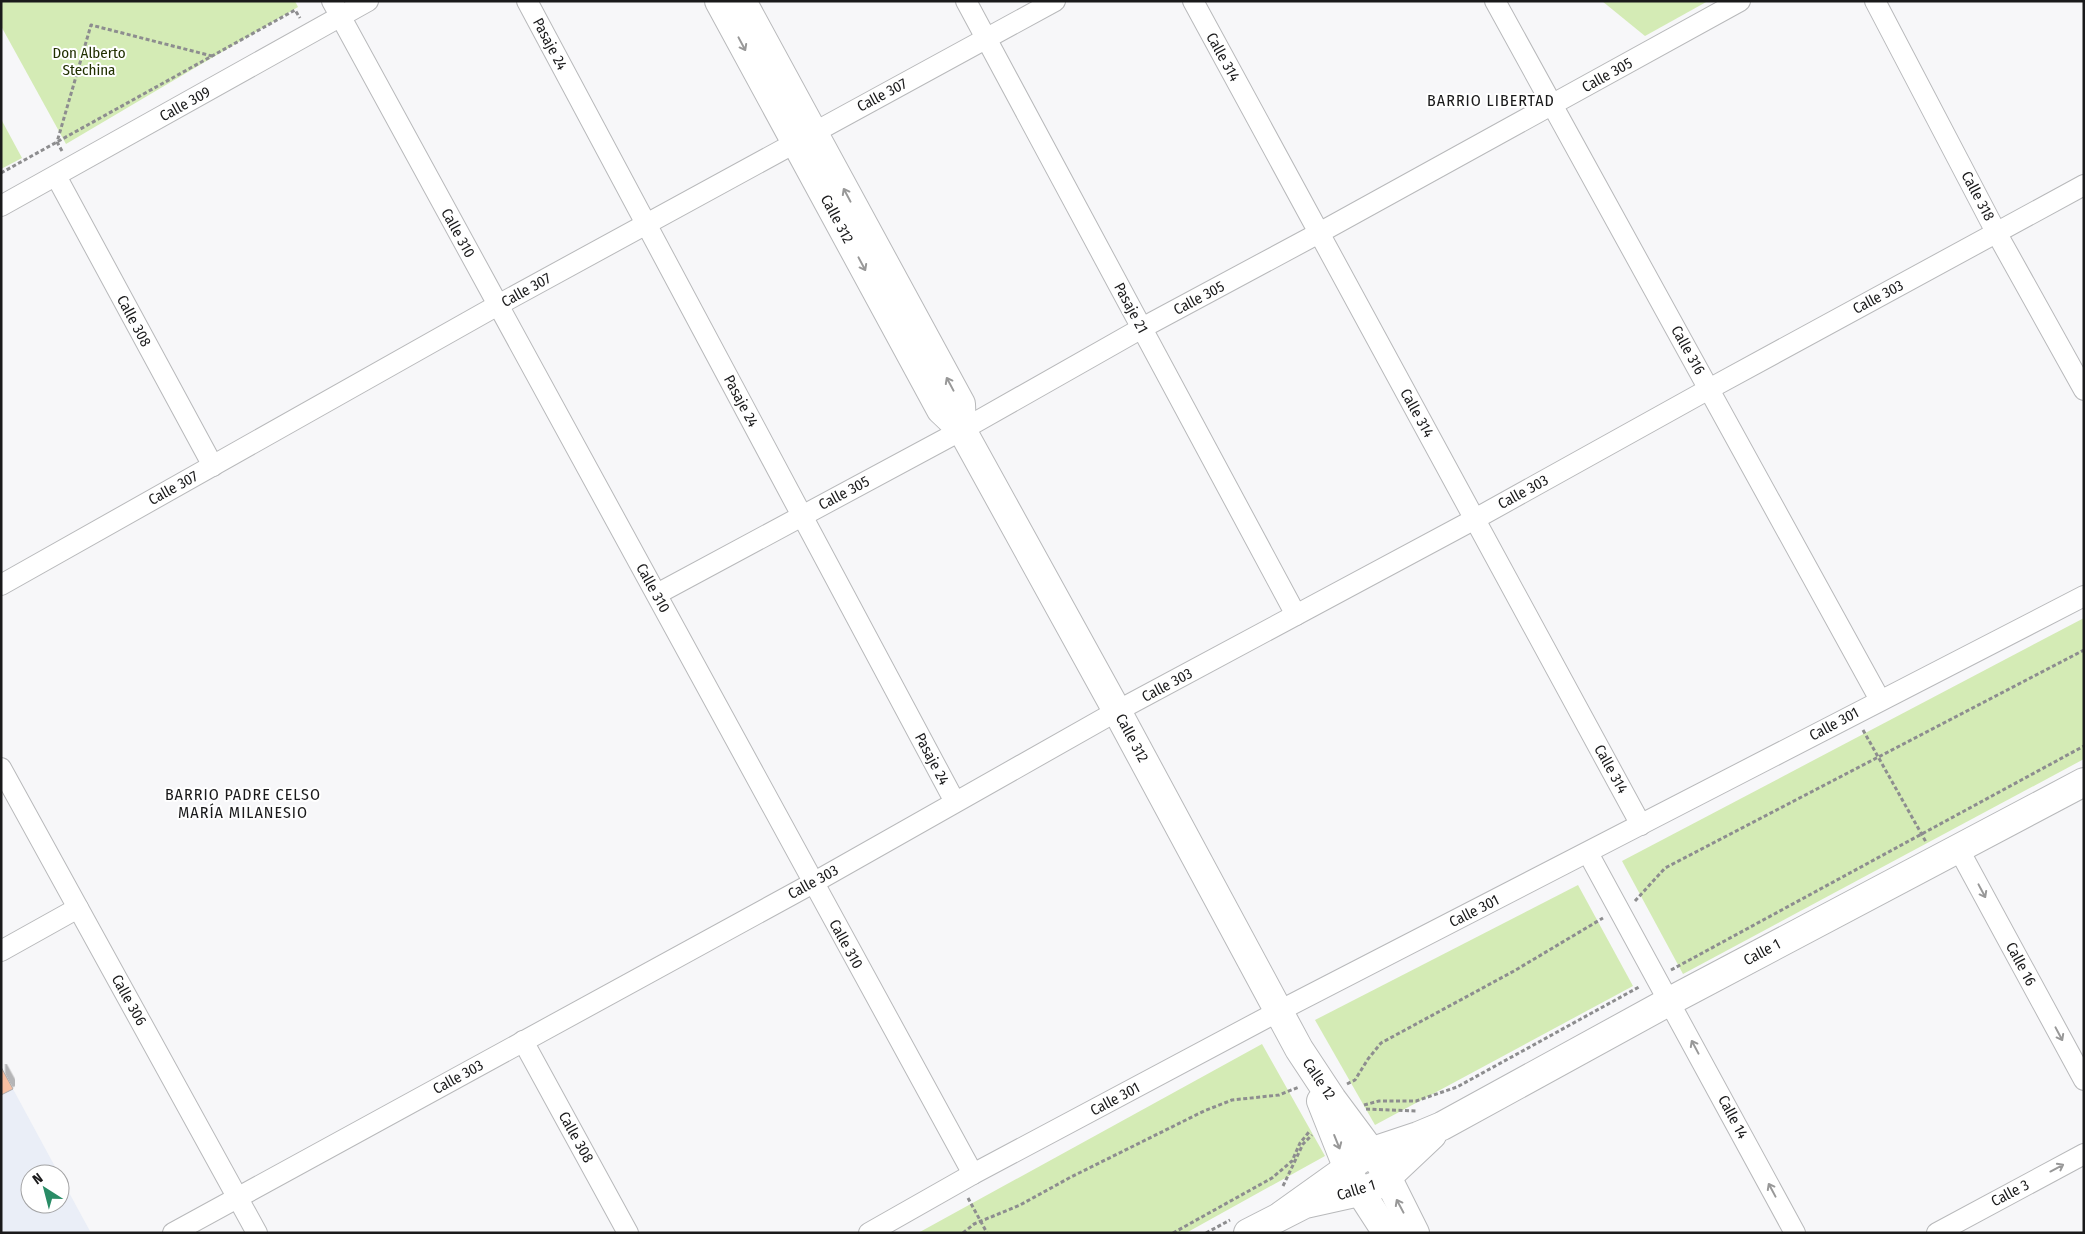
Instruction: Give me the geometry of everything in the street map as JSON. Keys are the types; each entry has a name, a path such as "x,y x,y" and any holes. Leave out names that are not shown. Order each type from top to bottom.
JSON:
{"street":[{"name":"Calle 309","path":"1,206 309,34 336,9 368,1"},
{"name":"Pasaje 24","path":"527,1 955,802"},
{"name":"Calle 312","path":"719,1 804,137"},
{"name":"Calle 312","path":"742,1 804,137 941,410 962,430 1117,711 1299,1049"},
{"name":"Pasaje 21","path":"966,1 1296,615"},
{"name":"Calle 307","path":"1,585 498,306 1055,1"},
{"name":"Calle 314","path":"1193,1 1642,825"},
{"name":"Calle 316","path":"1495,1 1880,700"},
{"name":"Calle 305","path":"657,594 962,430 1142,328 1319,234 1740,1"},
{"name":"Calle 318","path":"1875,1 1996,232 2084,390"},
{"name":"Calle 310","path":"336,9 657,594 813,883 966,1178"},
{"name":"Calle 308","path":"63,172 213,466"},
{"name":"Calle 303","path":"174,1233 813,883 1117,711 1475,519 2084,185"},
{"name":"Calle 301","path":"869,1233 966,1178 1279,1011 2084,596"},
{"name":"Calle 306","path":"1,768 257,1233"},
{"name":"Calle 1","path":"1248,1233 1353,1180 1372,1153 1395,1142 1418,1136 1442,1126 1670,1000 2084,782"},
{"path":"1588,853 1670,1000"},
{"name":"Calle 16","path":"1947,854 2084,1080"},
{"path":"1,951 78,908"},
{"name":"Calle 14","path":"1670,1000 1795,1233"},
{"name":"Calle 308","path":"523,1041 628,1233"},
{"name":"Calle 12","path":"1299,1049 1336,1118 1353,1180 1386,1233"},
{"name":"Calle 12","path":"1336,1118 1372,1153 1381,1165 1415,1233"},
{"name":"Calle 1","path":"1353,1180 1380,1184 1414,1150 1442,1126"},
{"name":"Calle 3","path":"1937,1233 2084,1154"}],"path":[{"path":"1,173 295,10 309,34"},
{"path":"63,172 57,142 91,25 212,56"},
{"path":"963,1233 981,1221 1020,1205 1204,1110 1232,1100 1279,1094 1306,1085 1346,1084 1355,1080 1368,1058 1381,1043 1514,971 1636,900 1665,868 2084,650"},
{"path":"1853,714 1921,834 1947,854"},
{"path":"1173,1233 1272,1178 1292,1161 1300,1143 1308,1133 1336,1118 1355,1108 1379,1101 1416,1101 1457,1087 2084,746"},
{"path":"966,1178 987,1233"}],"shaded area":[{"path":"13,1089 54,1164 20,1164 20,1214 70,1214 70,1194 91,1233 1,1233 1,1095"}],"green space":[{"name":"Don Alberto Stechina","path":"1,1 295,1 298,7 66,144 1,26"},
{"path":"1602,1 1708,1 1645,36"},
{"path":"1,119 22,158 1,169"},
{"path":"2084,618 2084,759 1683,974 1622,861"},
{"path":"1578,885 1633,986 1375,1125 1315,1020"},
{"path":"1262,1044 1325,1156 1186,1233 918,1233"}],"building":[{"path":"1,1067 13,1089 1,1095"}],"district":[{"name":"BARRIO LIBERTAD","path":"1491,100"},
{"name":"BARRIO PADRE CELSO MARÍA MILANESIO","path":"243,803"}]}
